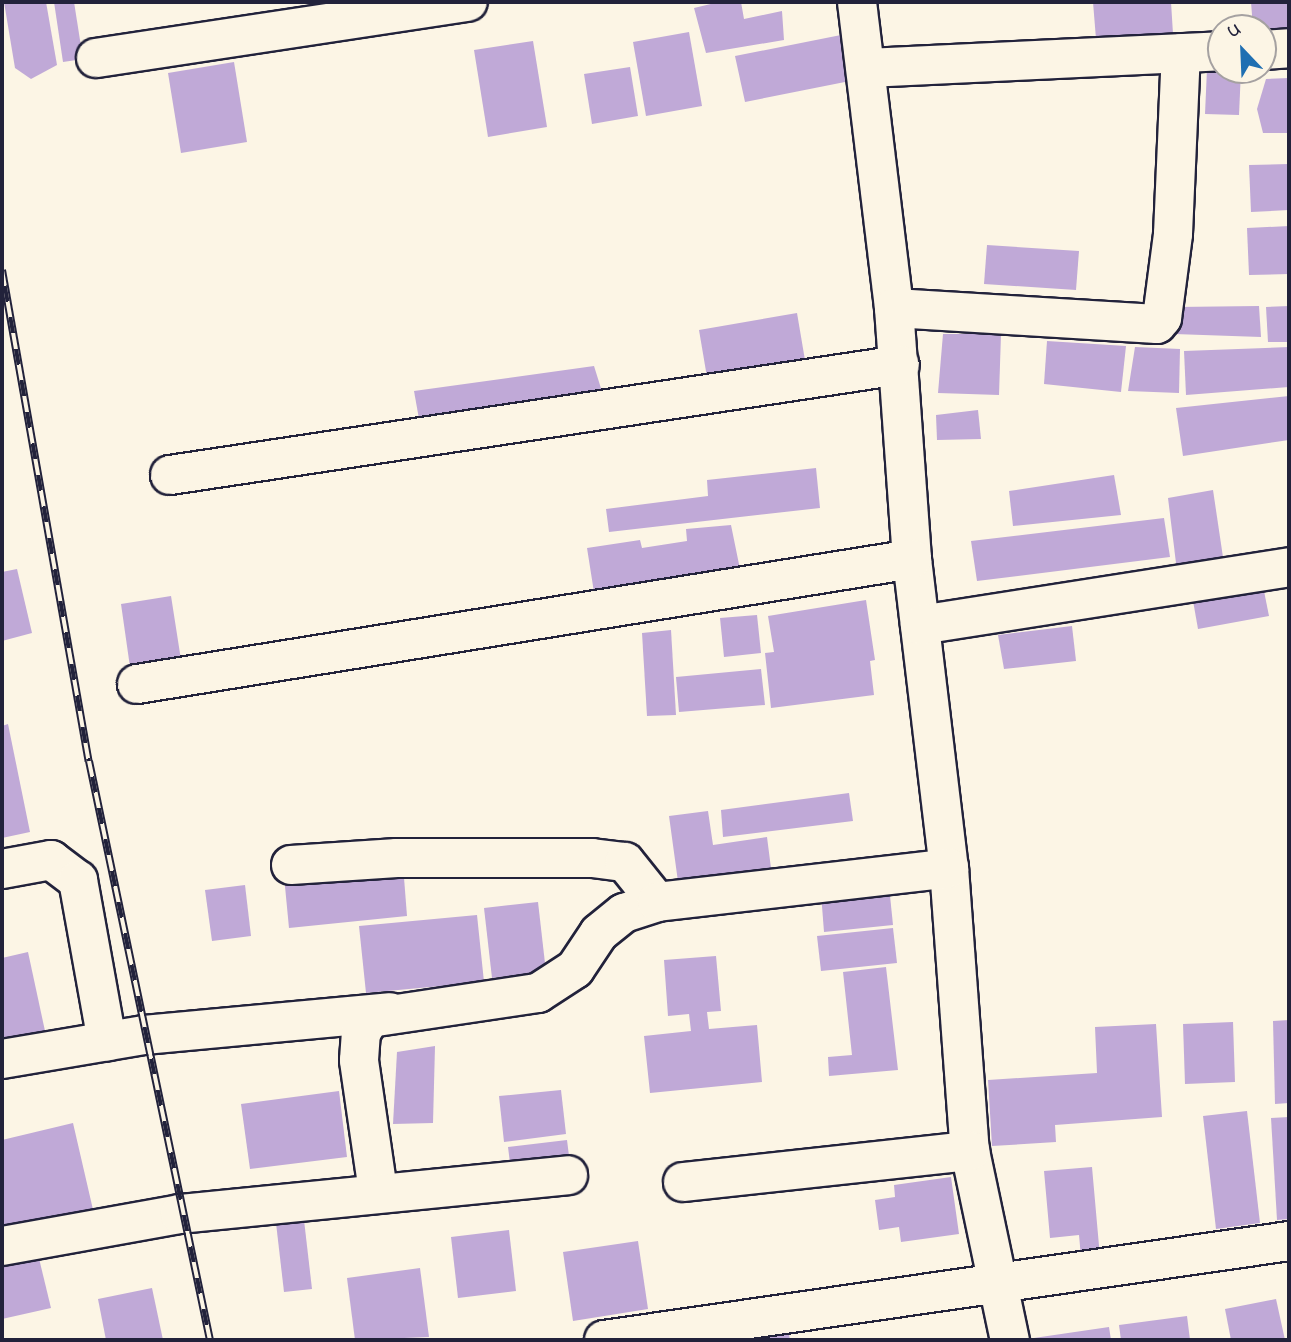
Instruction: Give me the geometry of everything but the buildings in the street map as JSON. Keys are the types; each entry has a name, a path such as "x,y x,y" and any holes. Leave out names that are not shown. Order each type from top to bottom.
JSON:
{"street":[{"path":"96,58 468,2"},
{"path":"857,2 867,68 900,365 912,559 949,868 970,1151 1010,1340"},
{"path":"867,68 1207,52"},
{"path":"894,308 1157,324 1162,317 1173,234 1181,53"},
{"path":"170,475 900,365"},
{"path":"137,684 912,559"},
{"path":"920,625 1289,567"},
{"path":"291,865 397,858 592,858 625,862 657,902"},
{"path":"2,869 51,860 78,880 107,1041"},
{"path":"2,1059 107,1041 390,1012 538,993 575,969 599,933 624,913 657,902 949,868"},
{"path":"379,1191 359,1060 361,1033 370,1018 390,1012"},
{"path":"682,1182 970,1151"},
{"path":"2,1245 180,1214 379,1191 568,1175"},
{"path":"604,1340 1000,1284 1286,1248"}],"railway":[{"path":"2,270 89,761 210,1340"}]}
